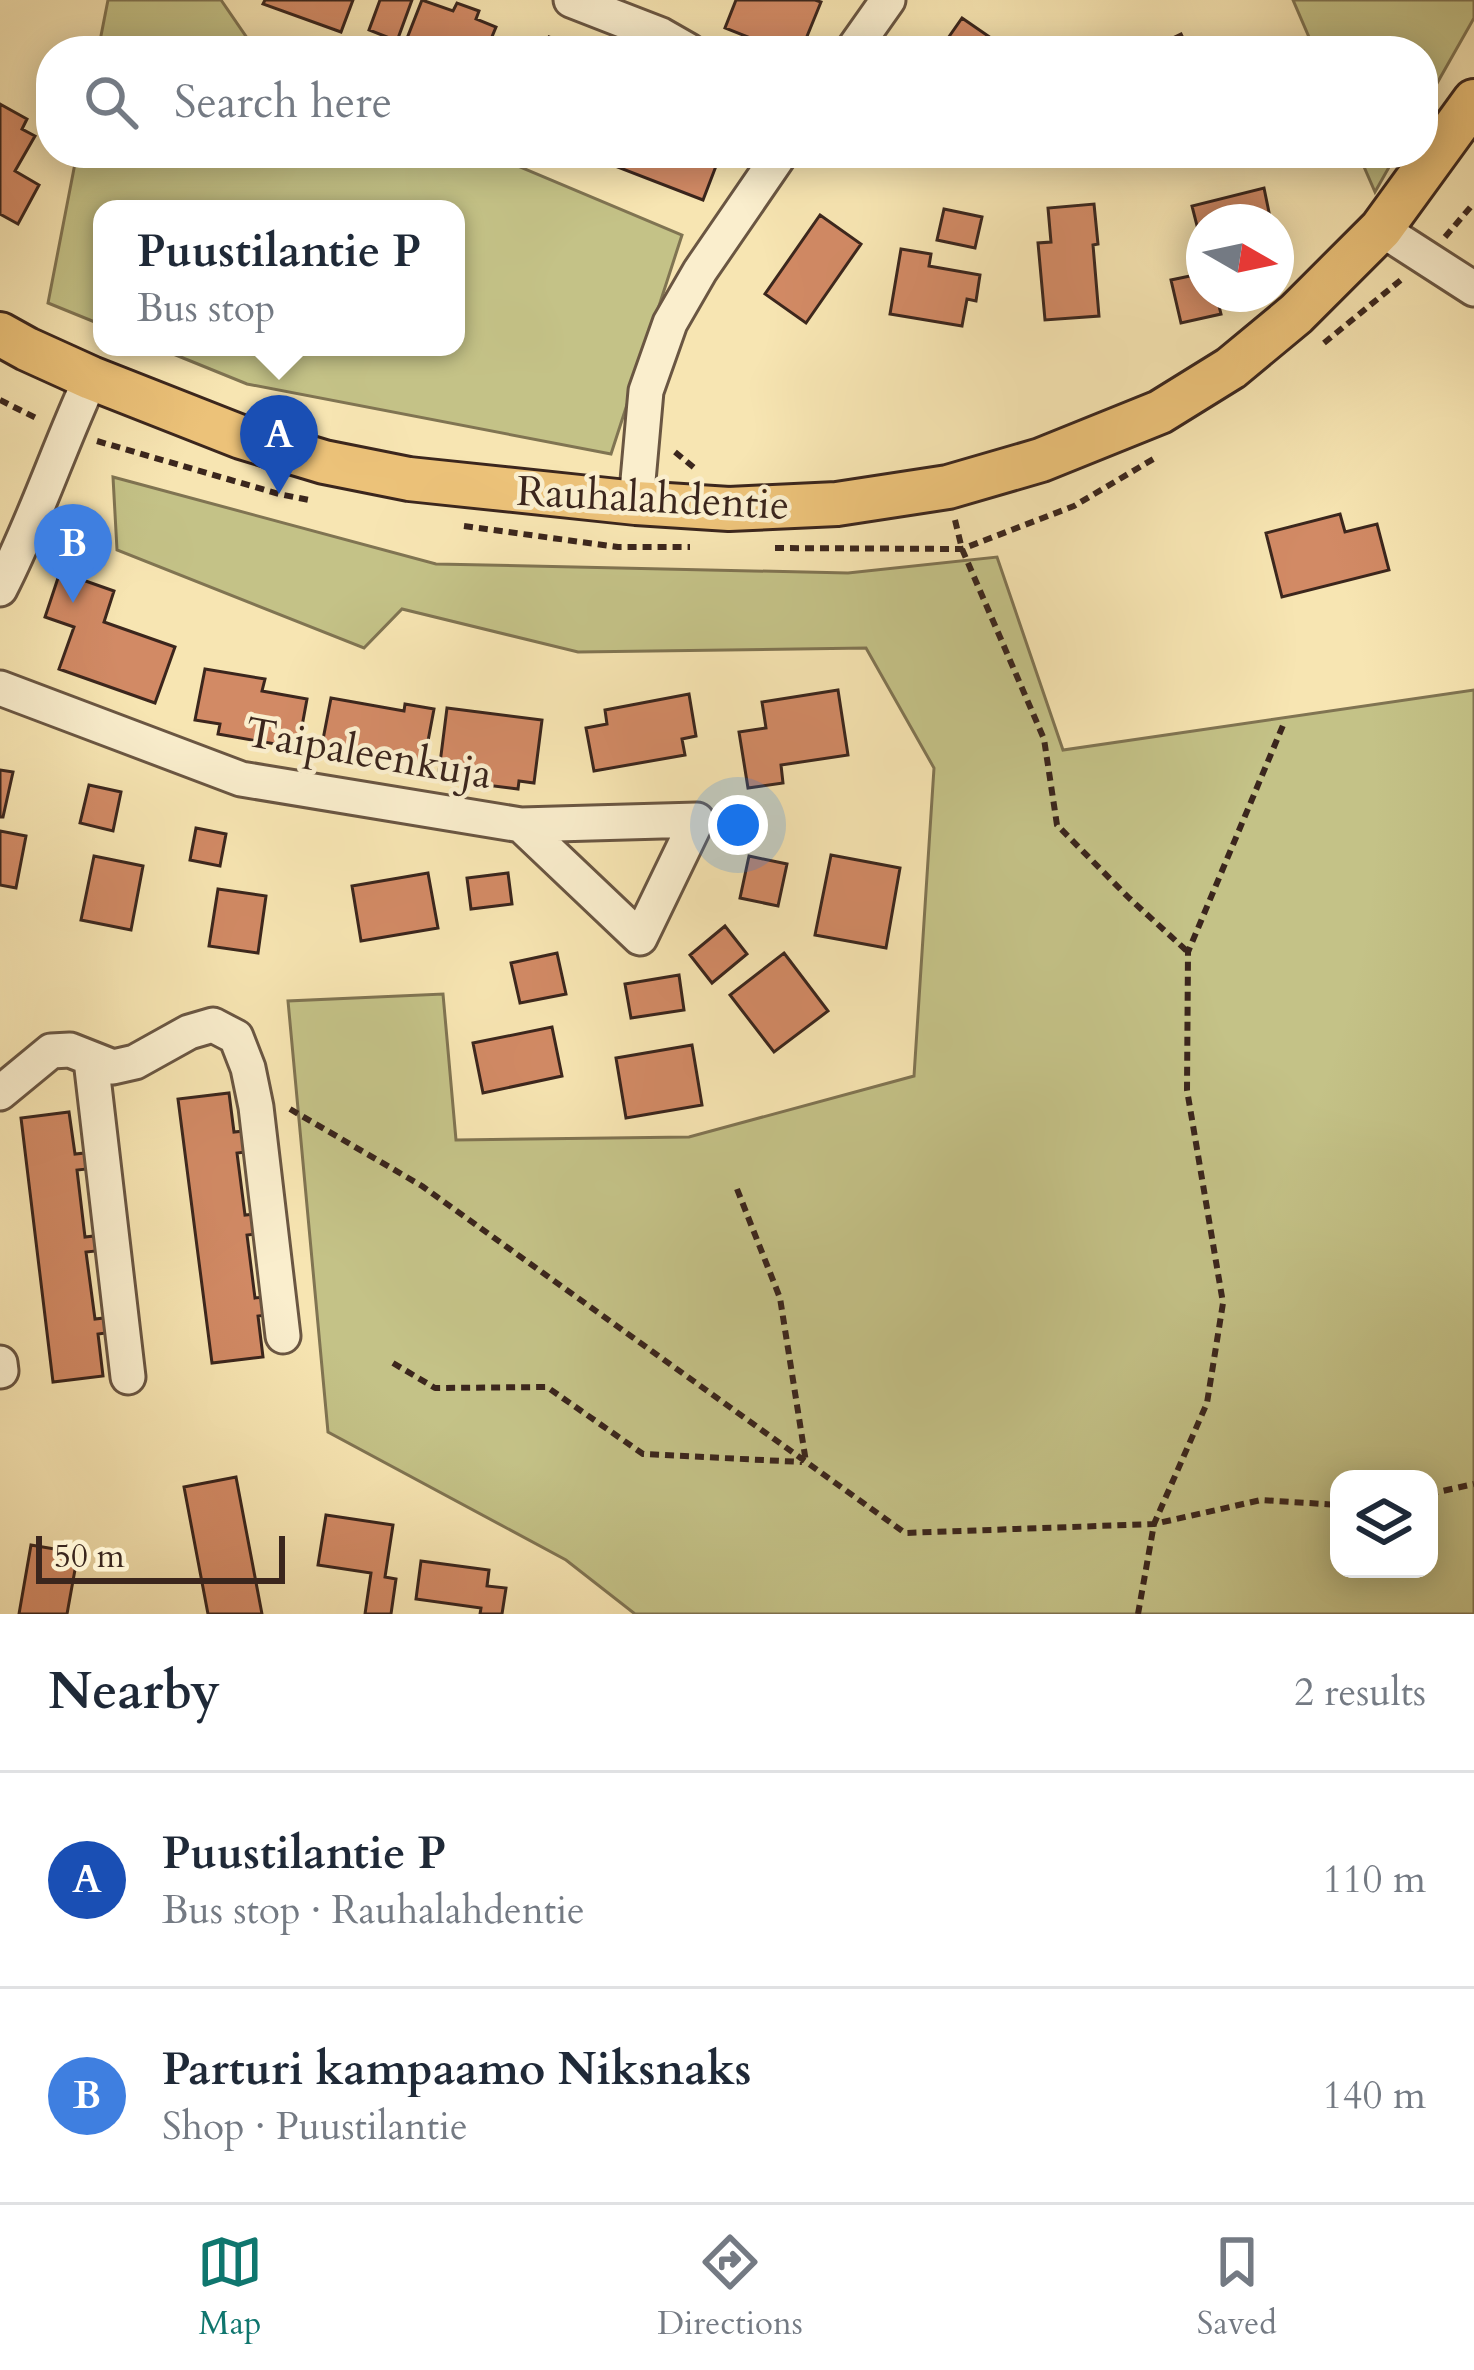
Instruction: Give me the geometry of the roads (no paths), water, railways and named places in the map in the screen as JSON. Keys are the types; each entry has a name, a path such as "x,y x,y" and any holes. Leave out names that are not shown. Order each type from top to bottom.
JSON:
{"main road":[{"name":"Rauhalahdentie","path":"1438,151 1474,101"},
{"name":"Rauhalahdentie","path":"0,334 92,378 242,437 324,462 410,478 636,503 729,509 837,504 948,487 1042,460 1160,412 1231,368 1296,314 1382,229 1426,168"}],"street":[{"path":"572,0 663,36"},
{"path":"863,36 888,0"},
{"path":"636,503 646,391 670,322 771,168"},
{"path":"1382,229 1474,289"},
{"path":"0,589 92,378"},
{"name":"Taipaleenkuja","path":"0,688 241,779 521,825 697,820 640,938 521,825"},
{"path":"0,1093 51,1051 70,1050 113,1067 135,1062 189,1032 213,1025 236,1037 253,1088 283,1336"},
{"path":"91,1060 128,1377"}],"place":[{"name":"Puustilantie P","path":"279,494"},
{"name":"Parturi kampaamo Niksnaks","path":"73,603"}]}
